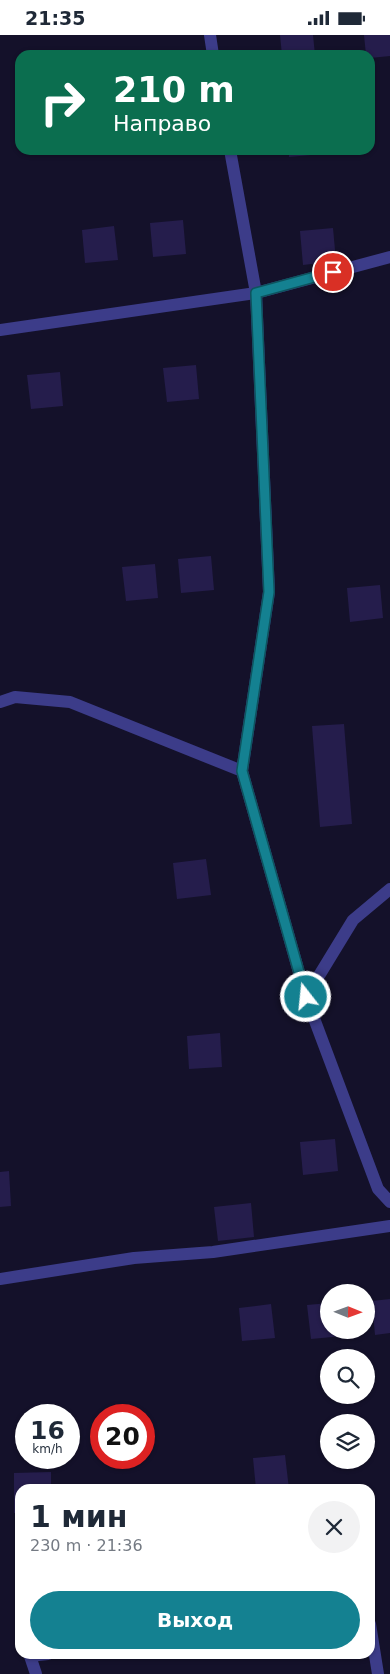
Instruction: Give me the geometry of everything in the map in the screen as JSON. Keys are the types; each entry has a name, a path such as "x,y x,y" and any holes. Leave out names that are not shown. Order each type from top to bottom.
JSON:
{"street":[{"path":"210,35 212,50"},
{"path":"231,155 256,293 269,592 242,771 306,997 378,1189 390,1202"},
{"path":"0,331 256,293 390,257"},
{"path":"0,702 15,697 70,702 242,771"},
{"path":"306,997 353,920 390,889"},
{"path":"0,1279 134,1258 213,1252 390,1226"},
{"path":"375,1655 378,1674"},
{"path":"31,1659 36,1674"}],"building":[{"path":"280,35 313,35 314,50 282,50"},
{"path":"364,35 390,35 390,56 375,58 375,50 366,50"},
{"path":"289,155 311,155 289,157"},
{"path":"183,220 186,254 153,257 150,223"},
{"path":"114,226 118,260 85,263 82,230"},
{"path":"333,228 336,261 303,265 300,231"},
{"path":"196,365 199,399 167,402 163,368"},
{"path":"60,372 63,406 31,409 27,375"},
{"path":"211,556 214,590 181,593 178,559"},
{"path":"155,564 158,598 126,601 122,567"},
{"path":"380,585 383,618 350,622 347,588"},
{"path":"344,724 352,824 320,827 312,726"},
{"path":"206,859 211,895 177,899 173,863"},
{"path":"220,1033 222,1067 189,1069 187,1036"},
{"path":"335,1139 338,1171 303,1175 300,1142"},
{"path":"9,1171 11,1206 0,1207 0,1172"},
{"path":"251,1203 254,1237 218,1241 214,1207"},
{"path":"390,1299 390,1333 375,1335 375,1301"},
{"path":"271,1304 275,1338 242,1341 239,1308"},
{"path":"320,1304 320,1338 311,1339 307,1305"},
{"path":"285,1455 288,1484 256,1484 253,1458"},
{"path":"51,1472 51,1484 15,1484 15,1513 14,1513 14,1473"}],"route":[{"path":"306,997 242,771 269,592 256,293 333,272"}]}
